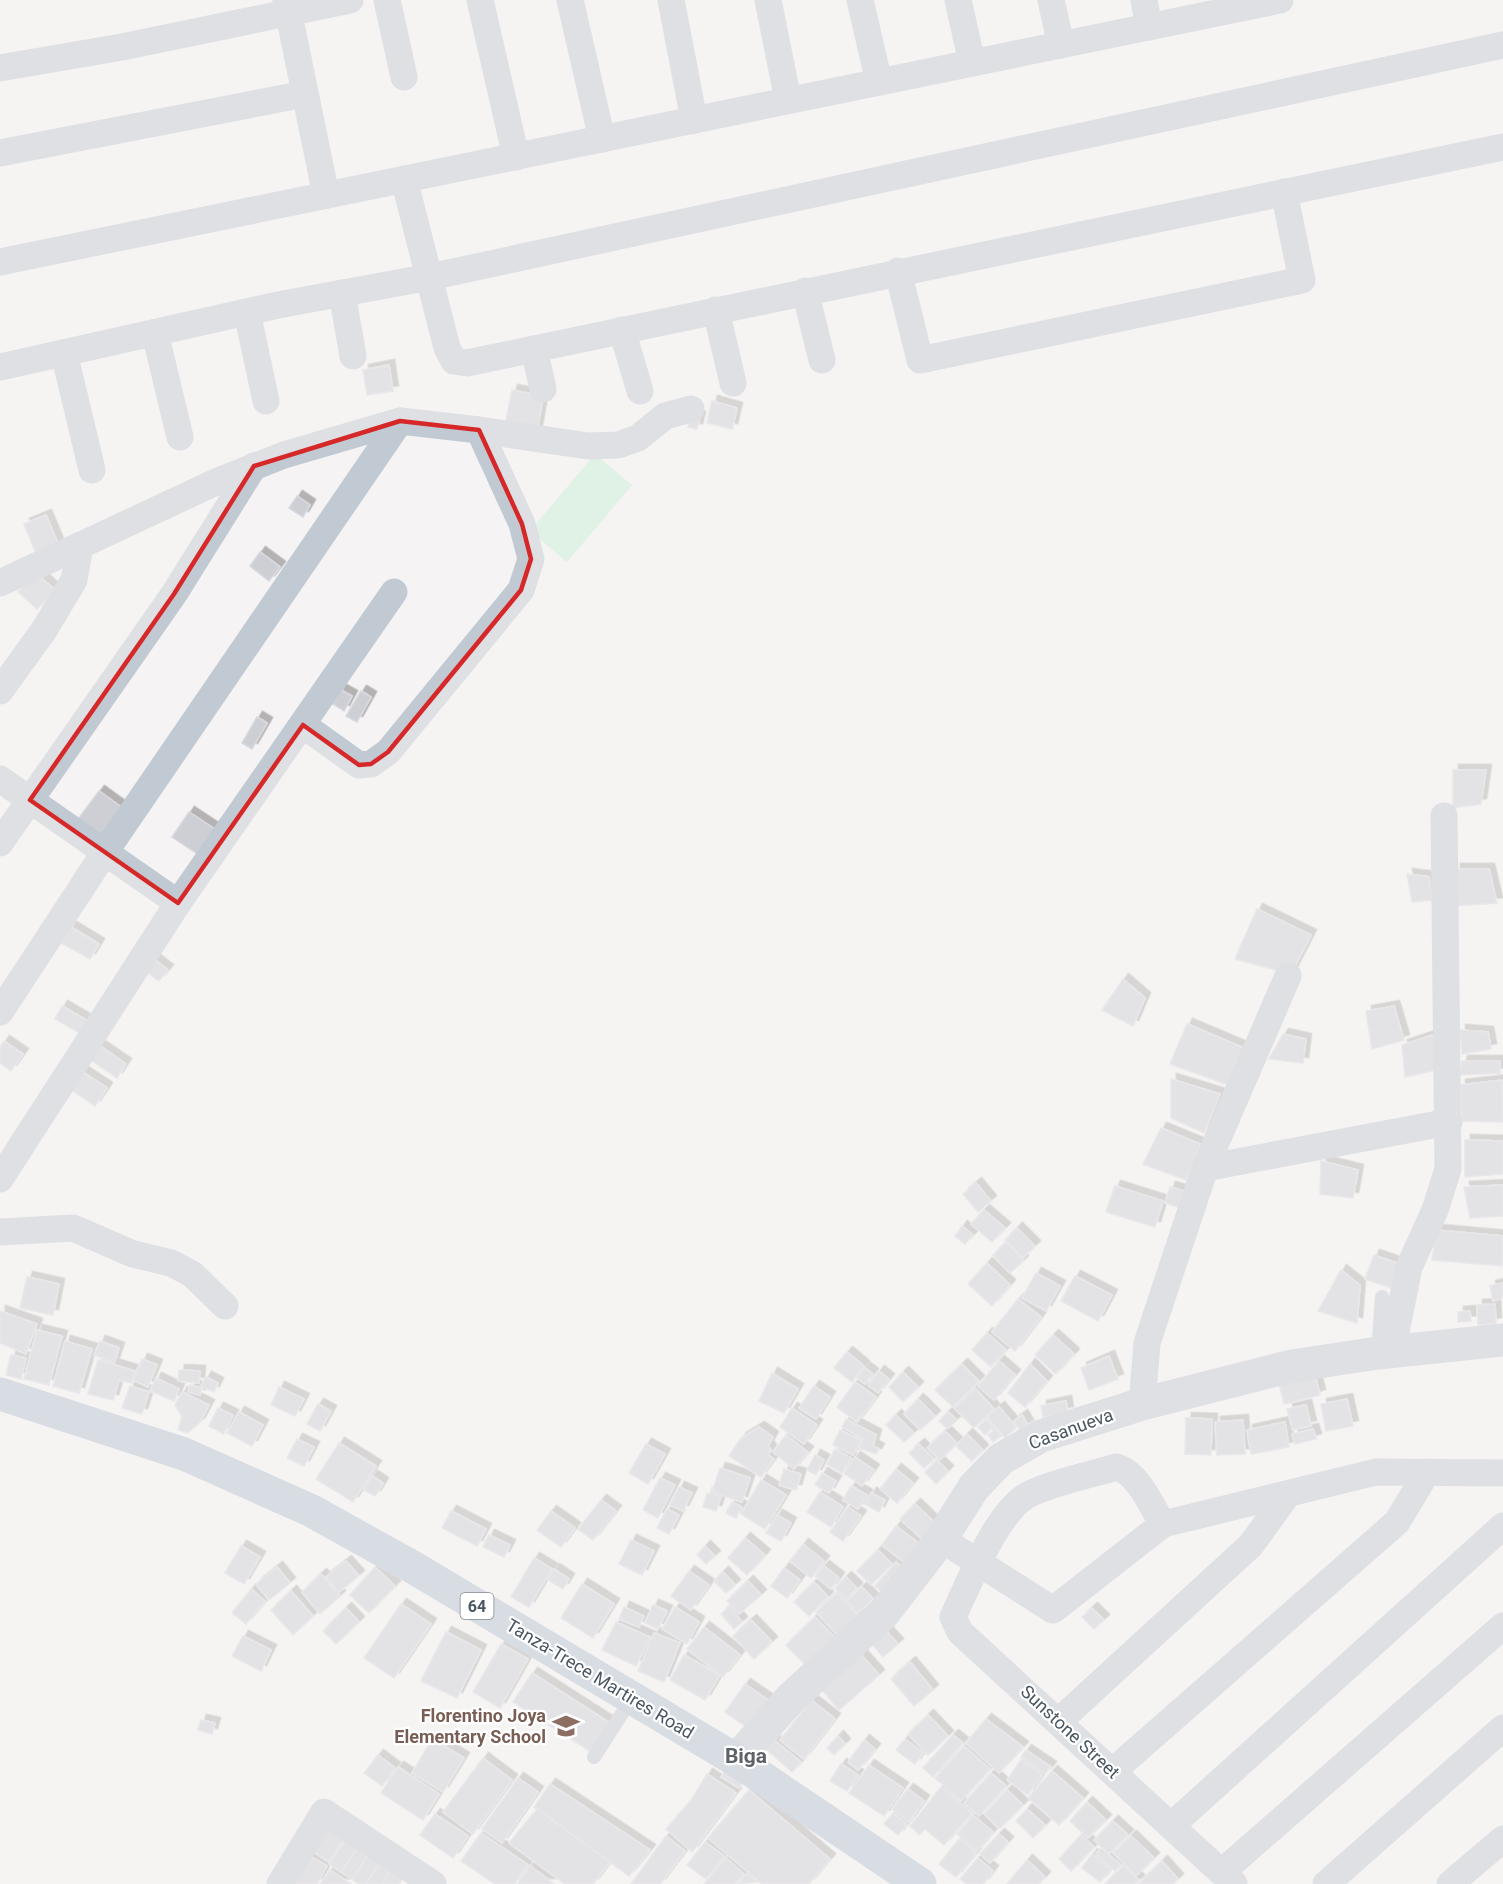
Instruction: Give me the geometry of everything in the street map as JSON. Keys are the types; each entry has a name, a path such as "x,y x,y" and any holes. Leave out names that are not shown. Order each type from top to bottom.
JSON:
{"main road":[{"name":"Tanza-Trece Martires Road","path":"0,1394 184,1454 312,1511 416,1569 736,1760 920,1884"}],"street":[{"path":"0,68 122,47 287,6 350,0"},
{"path":"387,0 404,77"},
{"path":"480,0 516,156"},
{"path":"570,0 602,139"},
{"path":"670,0 694,120"},
{"path":"768,0 788,100"},
{"path":"860,0 879,82"},
{"path":"958,0 972,63"},
{"path":"1051,0 1061,45"},
{"path":"1144,0 1149,27"},
{"path":"0,262 1149,27 1244,4 1280,0"},
{"path":"287,6 326,195"},
{"path":"0,367 248,312 430,277 1503,45"},
{"path":"0,153 305,94"},
{"path":"404,179 447,348 454,361 467,363 1503,147"},
{"path":"898,272 920,360 1302,280 1284,192"},
{"path":"805,291 822,360"},
{"path":"342,293 353,356"},
{"path":"716,310 733,383"},
{"path":"248,312 266,401"},
{"path":"622,330 640,391"},
{"path":"155,333 180,437"},
{"path":"534,349 543,389"},
{"path":"64,353 92,470"},
{"path":"0,583 254,466 400,421 588,446 618,445 638,438 665,416 691,409"},
{"path":"0,1012 105,852 400,421"},
{"path":"303,725 358,765 371,764 388,752 521,590 531,559 522,524 479,430"},
{"path":"0,843 174,594 254,466"},
{"path":"0,691 44,630 74,580 80,546"},
{"path":"0,1179 178,903 394,592"},
{"path":"0,779 178,903"},
{"path":"1385,1352 1409,1267 1435,1210 1448,1169 1444,816"},
{"path":"1142,1404 1147,1343 1205,1168 1288,976"},
{"path":"1205,1168 1449,1122"},
{"path":"0,1232 73,1228 133,1254 171,1263 192,1274 225,1306"},
{"name":"Casanueva","path":"736,1760 791,1698 884,1613 941,1539 974,1487 1001,1458 1041,1436 1142,1404 1292,1366 1385,1352 1503,1340"},
{"path":"978,1564 1008,1511 1028,1495 1117,1467 1126,1470 1133,1477 1163,1524"},
{"path":"941,1539 1053,1610 1163,1524 1376,1472 1503,1473"},
{"path":"1113,1771 1397,1522 1427,1472"},
{"path":"1059,1721 1251,1545 1287,1495"},
{"path":"1172,1825 1503,1526"},
{"name":"Sunstone Street","path":"978,1564 953,1617 960,1632 1228,1878"},
{"path":"1228,1878 1503,1626"},
{"path":"1326,1884 1503,1728"},
{"path":"280,1884 324,1812 433,1884"},
{"path":"1450,1884 1503,1839"}],"lane":[{"path":"1382,1297 1385,1352"},
{"path":"594,1757 632,1698"}],"highlighted area":[{"path":"400,421 479,430 522,524 531,559 521,590 388,752 371,764 359,765 303,725 178,903 30,800 174,594 254,466"}],"green space":[{"path":"595,454 632,485 567,562 530,531"}],"building":[{"path":"389,365 393,391 367,395 363,370"},
{"path":"512,390 543,396 537,431 505,425"},
{"path":"712,401 737,408 732,429 707,423"},
{"path":"691,415 700,417 697,429 688,427"},
{"path":"297,496 310,505 303,517 289,508"},
{"path":"46,515 59,546 37,556 24,524"},
{"path":"260,552 280,567 269,581 250,566"},
{"path":"36,573 55,590 37,609 18,592"},
{"path":"341,690 352,696 344,711 333,704"},
{"path":"361,691 371,697 357,722 346,716"},
{"path":"257,717 267,723 252,749 242,743"},
{"path":"1453,770 1486,770 1481,804 1453,808"},
{"path":"99,791 125,810 103,838 78,819"},
{"path":"189,812 216,830 199,855 172,837"},
{"path":"1455,869 1489,869 1497,903 1455,906"},
{"path":"1407,874 1429,877 1432,900 1412,902"},
{"path":"1257,909 1311,935 1291,974 1235,959"},
{"path":"71,927 99,944 90,959 61,943"},
{"path":"154,959 168,970 159,981 145,971"},
{"path":"1123,979 1145,998 1133,1026 1102,1010"},
{"path":"62,1006 88,1021 81,1034 55,1019"},
{"path":"1394,1006 1404,1040 1372,1049 1366,1011"},
{"path":"1187,1024 1244,1048 1228,1085 1170,1064"},
{"path":"1460,1030 1488,1032 1491,1049 1462,1054"},
{"path":"1283,1034 1306,1039 1303,1063 1269,1059"},
{"path":"1433,1035 1441,1069 1405,1077 1402,1045"},
{"path":"4,1041 23,1054 11,1071 0,1063 0,1047"},
{"path":"97,1044 126,1064 117,1078 88,1058"},
{"path":"1462,1061 1500,1061 1500,1073 1459,1075"},
{"path":"75,1067 107,1088 95,1106 64,1085"},
{"path":"1171,1079 1220,1094 1204,1133 1171,1118"},
{"path":"1502,1080 1503,1122 1462,1121 1460,1085"},
{"path":"1161,1128 1200,1144 1186,1180 1143,1164"},
{"path":"1465,1140 1503,1141 1503,1174 1465,1177"},
{"path":"1321,1161 1358,1170 1353,1198 1320,1194"},
{"path":"976,1183 991,1201 978,1212 963,1194"},
{"path":"1503,1185 1503,1216 1470,1218 1464,1187"},
{"path":"1115,1186 1163,1201 1155,1227 1106,1212"},
{"path":"1170,1187 1188,1192 1184,1209 1165,1203"},
{"path":"984,1210 1005,1228 992,1242 971,1224"},
{"path":"962,1226 973,1235 965,1244 955,1236"},
{"path":"1017,1228 1035,1246 1023,1258 1005,1240"},
{"path":"1436,1230 1503,1236 1502,1266 1432,1260"},
{"path":"1006,1242 1023,1261 1010,1273 993,1255"},
{"path":"1374,1255 1400,1264 1391,1288 1365,1279"},
{"path":"987,1263 1010,1285 992,1306 968,1284"},
{"path":"1341,1270 1360,1285 1357,1323 1318,1311"},
{"path":"1036,1273 1060,1286 1046,1311 1022,1298"},
{"path":"1075,1276 1112,1295 1098,1321 1061,1301"},
{"path":"27,1277 59,1284 53,1315 20,1308"},
{"path":"1503,1283 1503,1298 1493,1301 1490,1286"},
{"path":"1018,1299 1041,1317 1015,1351 992,1332"},
{"path":"1495,1304 1496,1323 1478,1325 1477,1305"},
{"path":"0,1311 37,1324 26,1354 0,1343"},
{"path":"1470,1311 1471,1321 1458,1322 1458,1312"},
{"path":"37,1330 62,1336 49,1385 24,1379"},
{"path":"987,1333 1006,1350 991,1367 972,1350"},
{"path":"1053,1335 1074,1354 1056,1374 1035,1355"},
{"path":"65,1341 92,1349 79,1393 53,1386"},
{"path":"100,1341 119,1348 114,1363 94,1355"},
{"path":"847,1352 864,1366 852,1382 834,1368"},
{"path":"11,1355 26,1358 21,1379 6,1375"},
{"path":"1109,1356 1118,1379 1089,1390 1081,1368"},
{"path":"142,1359 157,1365 148,1387 133,1380"},
{"path":"98,1360 135,1371 132,1383 119,1380 113,1400 88,1394"},
{"path":"999,1361 1015,1375 994,1400 978,1386"},
{"path":"962,1364 979,1381 953,1407 935,1390"},
{"path":"1030,1364 1047,1381 1025,1407 1008,1393"},
{"path":"1313,1367 1320,1395 1284,1404 1277,1376"},
{"path":"865,1368 873,1374 865,1384 857,1378"},
{"path":"179,1370 200,1371 199,1383 178,1381"},
{"path":"879,1371 889,1379 878,1393 868,1385"},
{"path":"903,1372 918,1387 903,1402 889,1387"},
{"path":"772,1373 798,1389 784,1413 759,1401"},
{"path":"206,1377 218,1383 214,1392 201,1386"},
{"path":"156,1378 179,1389 174,1401 150,1391"},
{"path":"855,1382 876,1397 857,1422 837,1407"},
{"path":"190,1385 202,1388 200,1395 188,1392"},
{"path":"130,1386 149,1392 142,1414 122,1408"},
{"path":"814,1386 830,1397 816,1419 799,1408"},
{"path":"279,1387 304,1399 295,1416 271,1405"},
{"path":"975,1388 994,1409 974,1428 954,1408"},
{"path":"182,1392 209,1405 200,1422 188,1433 178,1430 182,1417 175,1405"},
{"path":"918,1399 935,1416 920,1430 904,1414"},
{"path":"1347,1399 1353,1426 1326,1431 1321,1404"},
{"path":"1066,1401 1068,1412 1043,1417 1041,1406"},
{"path":"318,1404 331,1411 320,1431 307,1424"},
{"path":"1306,1405 1311,1426 1293,1430 1287,1409"},
{"path":"999,1407 1016,1427 1005,1438 987,1417"},
{"path":"218,1408 233,1415 224,1434 209,1426"},
{"path":"792,1408 817,1425 804,1444 780,1427"},
{"path":"239,1412 263,1425 252,1446 227,1433"},
{"path":"948,1412 957,1420 947,1429 939,1421"},
{"path":"896,1415 914,1433 904,1442 886,1425"},
{"path":"1022,1415 1028,1425 1020,1430 1014,1421"},
{"path":"1186,1418 1212,1419 1211,1455 1185,1454"},
{"path":"846,1419 876,1435 873,1446 879,1449 876,1454 859,1448 863,1439 842,1427"},
{"path":"986,1419 993,1427 985,1435 978,1427"},
{"path":"1243,1420 1245,1454 1217,1455 1215,1422"},
{"path":"1285,1422 1289,1447 1251,1454 1247,1430"},
{"path":"759,1427 773,1437 768,1446 771,1450 768,1455 774,1459 761,1477 729,1456 741,1438"},
{"path":"996,1429 1001,1436 993,1442 988,1435"},
{"path":"1313,1429 1316,1439 1295,1444 1292,1434"},
{"path":"840,1430 861,1440 853,1455 833,1445"},
{"path":"945,1431 957,1443 940,1460 927,1448"},
{"path":"967,1434 983,1450 972,1461 956,1446"},
{"path":"786,1435 808,1452 794,1469 773,1452"},
{"path":"297,1439 314,1447 304,1466 287,1458"},
{"path":"339,1443 376,1466 353,1502 316,1479"},
{"path":"646,1444 665,1454 648,1484 629,1473"},
{"path":"919,1444 934,1459 924,1468 909,1453"},
{"path":"835,1449 851,1458 842,1473 827,1464"},
{"path":"815,1455 824,1460 816,1475 807,1470"},
{"path":"855,1457 874,1470 862,1486 844,1473"},
{"path":"937,1460 948,1471 936,1484 925,1472"},
{"path":"720,1468 750,1478 742,1502 712,1492"},
{"path":"784,1469 801,1474 796,1490 779,1485"},
{"path":"896,1469 913,1483 897,1503 880,1489"},
{"path":"822,1473 836,1481 829,1493 815,1485"},
{"path":"372,1476 383,1483 375,1496 364,1490"},
{"path":"660,1478 675,1485 658,1518 643,1510"},
{"path":"761,1480 786,1495 765,1529 741,1514"},
{"path":"851,1486 867,1495 858,1509 843,1500"},
{"path":"679,1487 692,1493 683,1511 670,1505"},
{"path":"820,1492 843,1507 831,1527 807,1512"},
{"path":"707,1493 721,1497 716,1511 703,1507"},
{"path":"871,1493 885,1500 879,1512 865,1504"},
{"path":"601,1500 616,1511 593,1540 578,1529"},
{"path":"732,1502 742,1507 736,1518 726,1513"},
{"path":"915,1504 936,1524 922,1539 900,1519"},
{"path":"848,1507 861,1516 843,1541 830,1532"},
{"path":"667,1509 679,1515 669,1534 657,1528"},
{"path":"451,1511 486,1529 477,1546 442,1528"},
{"path":"551,1511 575,1528 561,1547 537,1530"},
{"path":"777,1515 791,1523 781,1541 766,1533"},
{"path":"896,1526 922,1546 908,1565 882,1545"},
{"path":"489,1535 510,1545 504,1557 483,1547"},
{"path":"745,1538 765,1555 747,1575 728,1558"},
{"path":"631,1540 654,1551 642,1575 619,1564"},
{"path":"803,1544 824,1561 811,1578 790,1561"},
{"path":"241,1546 260,1557 244,1584 225,1573"},
{"path":"705,1546 715,1556 706,1564 697,1555"},
{"path":"878,1550 892,1564 871,1585 857,1571"},
{"path":"534,1558 552,1569 529,1607 511,1597"},
{"path":"346,1561 359,1576 339,1592 326,1577"},
{"path":"896,1562 908,1573 898,1585 886,1574"},
{"path":"824,1566 839,1578 831,1589 815,1576"},
{"path":"277,1567 290,1583 269,1600 256,1584"},
{"path":"375,1567 395,1586 369,1613 350,1595"},
{"path":"784,1568 800,1580 787,1598 771,1586"},
{"path":"554,1569 569,1579 563,1589 548,1580"},
{"path":"689,1571 709,1585 691,1610 671,1596"},
{"path":"723,1572 735,1585 726,1593 714,1581"},
{"path":"321,1574 340,1596 320,1614 302,1592"},
{"path":"886,1574 898,1585 888,1597 875,1586"},
{"path":"846,1577 857,1588 846,1599 835,1588"},
{"path":"748,1581 761,1595 739,1614 727,1601"},
{"path":"814,1582 828,1597 809,1616 794,1602"},
{"path":"582,1584 614,1604 593,1638 561,1618"},
{"path":"862,1587 873,1599 858,1613 847,1601"},
{"path":"251,1589 265,1601 246,1624 232,1613"},
{"path":"291,1591 313,1616 293,1635 271,1610"},
{"path":"837,1593 863,1621 842,1640 816,1612"},
{"path":"401,1604 431,1624 394,1678 364,1658"},
{"path":"653,1605 667,1611 658,1629 645,1623"},
{"path":"624,1607 644,1616 639,1627 619,1619"},
{"path":"675,1607 699,1622 687,1644 662,1629"},
{"path":"729,1607 742,1622 734,1629 721,1614"},
{"path":"346,1608 359,1622 336,1644 323,1631"},
{"path":"1092,1608 1104,1620 1094,1629 1082,1617"},
{"path":"815,1617 835,1638 806,1666 786,1645"},
{"path":"751,1620 772,1642 754,1659 733,1636"},
{"path":"616,1622 650,1637 636,1666 602,1650"},
{"path":"881,1625 898,1644 883,1657 867,1638"},
{"path":"704,1627 740,1655 723,1677 687,1649"},
{"path":"446,1632 481,1650 457,1698 421,1681"},
{"path":"654,1633 680,1643 664,1682 638,1671"},
{"path":"243,1636 271,1650 261,1671 232,1656"},
{"path":"501,1644 528,1659 500,1708 473,1692"},
{"path":"855,1648 879,1675 839,1710 816,1683"},
{"path":"684,1655 720,1675 705,1700 670,1680"},
{"path":"910,1662 933,1690 914,1706 891,1679"},
{"path":"532,1673 610,1723 591,1752 513,1702"},
{"path":"745,1684 772,1703 752,1731 725,1712"},
{"path":"811,1700 835,1719 804,1759 780,1740"},
{"path":"928,1715 948,1736 928,1755 908,1734"},
{"path":"986,1719 1023,1747 999,1773 966,1743"},
{"path":"201,1720 215,1723 212,1734 198,1730"},
{"path":"953,1735 963,1743 933,1777 923,1768"},
{"path":"838,1736 845,1744 834,1755 827,1748"},
{"path":"432,1739 464,1758 443,1792 412,1773"},
{"path":"905,1739 923,1753 915,1764 896,1750"},
{"path":"864,1740 875,1749 858,1770 848,1762"},
{"path":"775,1741 801,1762 792,1772 767,1750"},
{"path":"964,1746 990,1769 961,1801 935,1778"},
{"path":"1026,1750 1051,1767 1045,1774 1021,1757"},
{"path":"378,1755 395,1768 382,1786 364,1773"},
{"path":"483,1758 512,1780 473,1834 443,1812"},
{"path":"1021,1760 1042,1775 1028,1795 1007,1780"},
{"path":"841,1764 858,1775 847,1791 830,1781"},
{"path":"869,1765 903,1788 884,1816 849,1793"},
{"path":"728,1766 746,1777 739,1788 721,1777"},
{"path":"398,1767 439,1794 423,1820 381,1793"},
{"path":"1052,1771 1083,1798 1059,1825 1028,1798"},
{"path":"991,1773 1006,1786 979,1816 964,1803"},
{"path":"707,1774 736,1793 692,1852 666,1829 692,1799"},
{"path":"518,1778 538,1792 502,1843 482,1829"},
{"path":"550,1784 650,1850 629,1876 534,1807"},
{"path":"941,1787 972,1813 944,1845 925,1829 919,1835 910,1826"},
{"path":"908,1789 924,1801 909,1822 892,1809"},
{"path":"749,1790 830,1859 809,1884 762,1884 708,1838"},
{"path":"1007,1790 1023,1805 999,1829 984,1814"},
{"path":"1087,1802 1106,1820 1088,1838 1070,1821"},
{"path":"537,1809 610,1862 593,1884 565,1884 509,1843"},
{"path":"1027,1809 1045,1825 1033,1838 1016,1821"},
{"path":"893,1813 907,1824 898,1835 884,1824"},
{"path":"435,1814 468,1836 453,1858 420,1835"},
{"path":"973,1815 993,1832 977,1851 957,1834"},
{"path":"1113,1821 1128,1835 1109,1854 1094,1840"},
{"path":"329,1823 347,1834 329,1862 312,1851"},
{"path":"350,1833 362,1841 341,1872 329,1864"},
{"path":"481,1833 528,1865 514,1884 495,1884 461,1861"},
{"path":"999,1834 1008,1842 990,1863 980,1854"},
{"path":"1081,1835 1094,1847 1071,1871 1059,1859"},
{"path":"666,1836 685,1851 660,1884 631,1884"},
{"path":"1131,1836 1154,1858 1136,1876 1113,1853"},
{"path":"959,1839 976,1853 956,1877 939,1864"},
{"path":"362,1841 373,1848 352,1879 341,1872"},
{"path":"705,1842 724,1856 706,1879 687,1865"},
{"path":"373,1848 384,1856 366,1884 359,1884 352,1879"},
{"path":"1101,1848 1121,1865 1115,1871 1096,1854"},
{"path":"1092,1854 1110,1869 1100,1882 1082,1868"},
{"path":"310,1856 327,1866 317,1884 292,1884"},
{"path":"384,1856 396,1863 382,1884 366,1884"},
{"path":"726,1858 744,1874 735,1884 704,1884"},
{"path":"978,1858 993,1871 983,1884 966,1884 960,1879"},
{"path":"1027,1860 1045,1877 1039,1884 1007,1884"},
{"path":"1162,1861 1178,1879 1173,1884 1138,1884"},
{"path":"396,1863 407,1871 399,1884 382,1884"},
{"path":"1124,1865 1139,1880 1135,1884 1105,1884"},
{"path":"530,1866 554,1884 517,1884"},
{"path":"330,1870 351,1884 320,1884"},
{"path":"747,1874 757,1882 737,1884"}],"place":[{"name":"Florentino Joya Elementary School","path":"566,1726"}],"district":[{"name":"Biga","path":"746,1756"}]}
